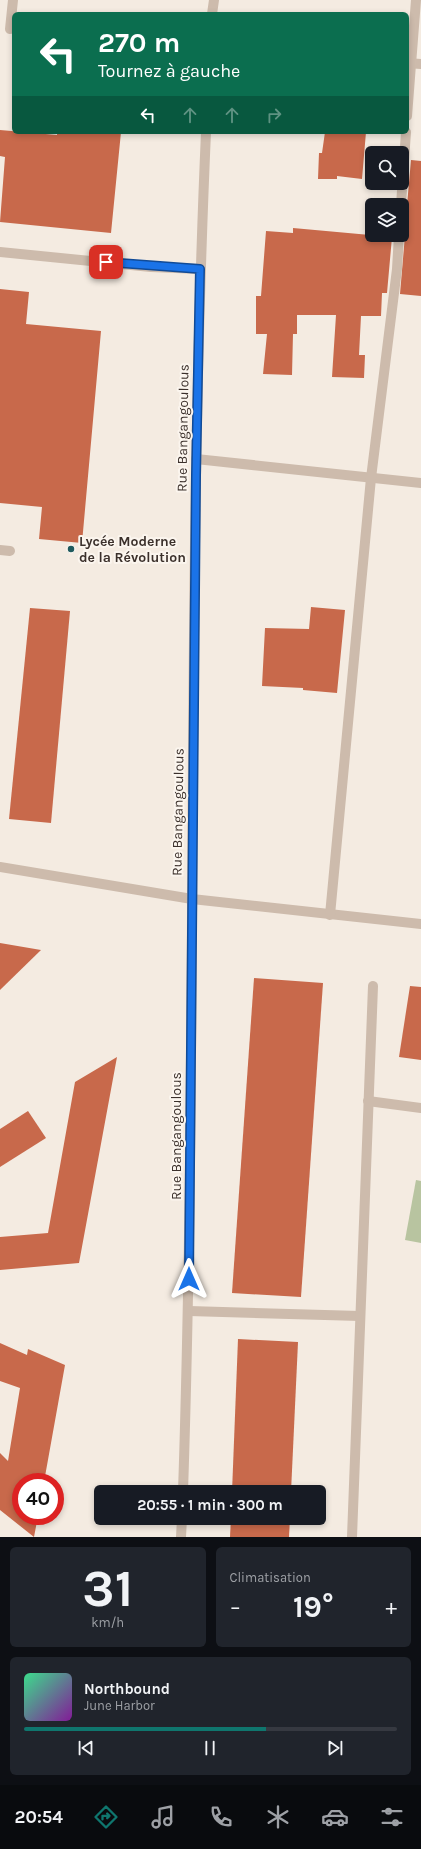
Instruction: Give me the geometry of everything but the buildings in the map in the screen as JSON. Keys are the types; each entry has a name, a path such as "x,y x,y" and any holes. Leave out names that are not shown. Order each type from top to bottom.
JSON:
{"street":[{"path":"8,29 13,0"},
{"path":"212,12 214,0"},
{"path":"416,0 409,63 421,64"},
{"name":"Rue Bangangoulous","path":"183,1485 189,1311 196,459 200,269 206,134"},
{"path":"401,198 406,134"},
{"path":"330,915 371,478 397,269 399,242"},
{"path":"0,252 151,267 200,269"},
{"path":"196,459 421,483"},
{"path":"0,867 192,899 421,924"},
{"path":"352,1537 373,986"},
{"path":"368,1101 421,1108"},
{"path":"189,1311 360,1316"},
{"path":"181,1537 182,1525"}],"green space":[{"path":"416,1180 421,1181 421,1243 405,1240"}],"place":[{"name":"Lycée Moderne de la Révolution","path":"71,549"}],"route":[{"path":"106,262 151,267 200,269 196,475 189,1279"}]}
